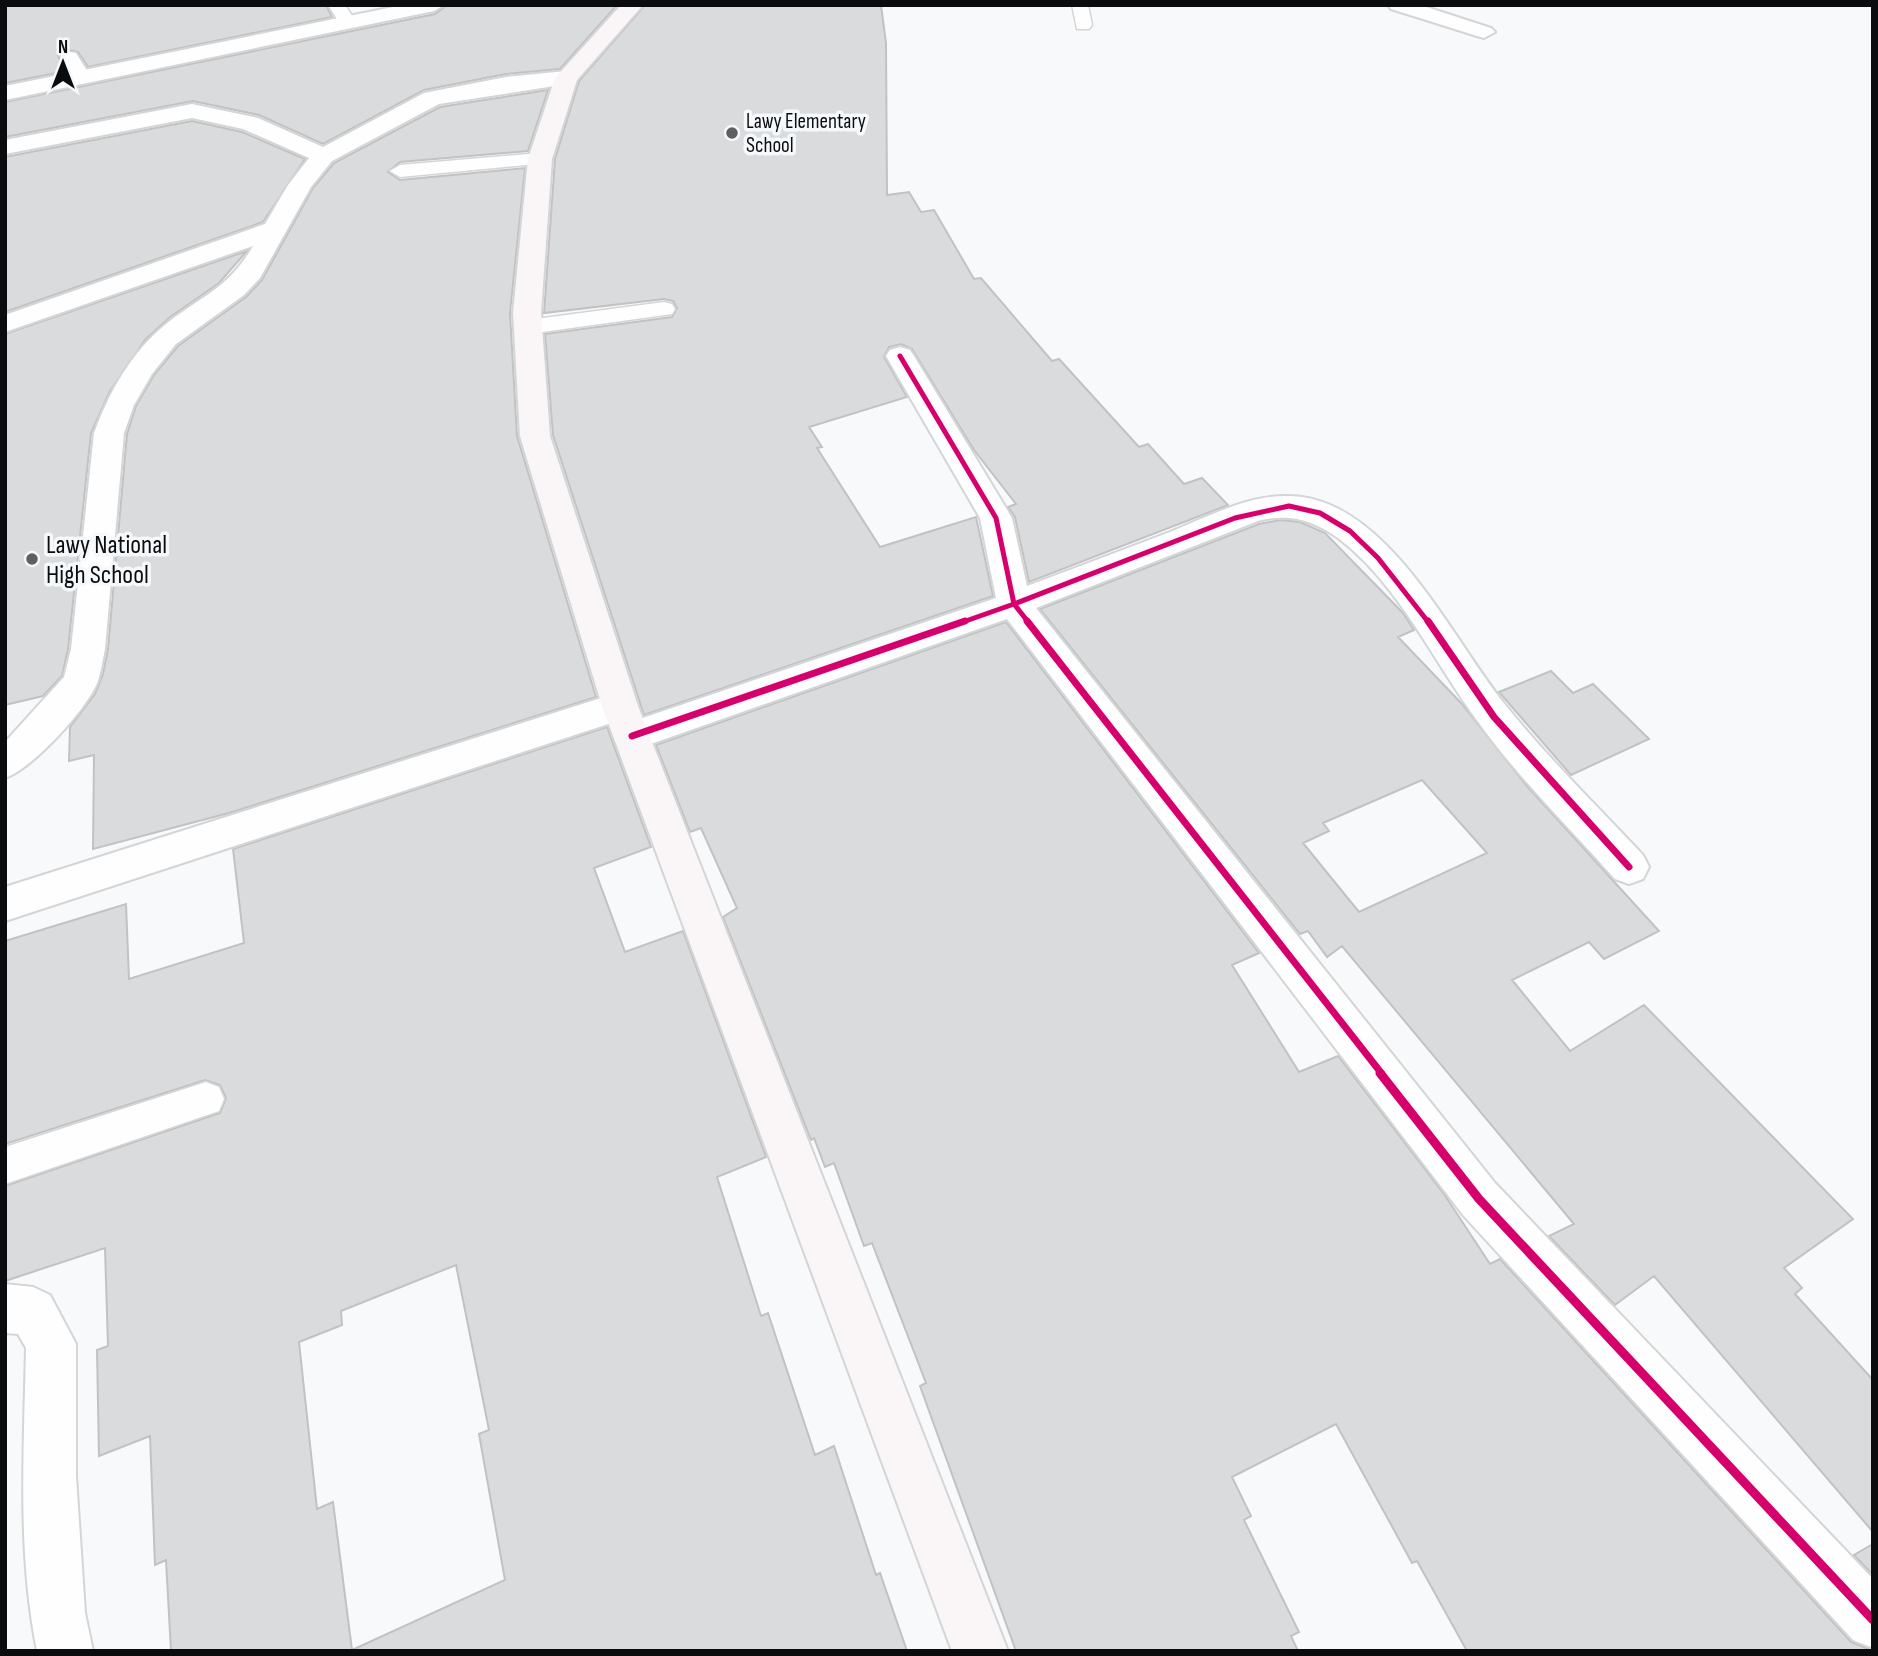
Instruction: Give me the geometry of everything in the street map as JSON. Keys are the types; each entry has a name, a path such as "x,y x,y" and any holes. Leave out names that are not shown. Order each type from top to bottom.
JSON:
{"main road":[{"path":"633,5 566,78 540,159 528,327 535,436 626,721 980,1651"}],"street":[{"path":"5,93 435,5"},
{"path":"1398,5 1484,32"},
{"path":"5,763 28,745 80,682 88,649 109,433 119,405 140,370 166,338 235,289 250,272 300,185 324,156 432,98 506,84 566,78"},
{"path":"5,147 192,111 250,123 324,156"},
{"path":"5,324 276,229"},
{"path":"900,356 996,518 1014,604 1479,1199 1873,1620"},
{"path":"5,904 1014,604 1222,523 1277,507 1318,511 1347,530 1371,552 1421,609 1492,714 1629,867"},
{"path":"5,1308 33,1312 51,1344 50,1476 57,1613 65,1651"}],"lane":[{"path":"335,5 348,23"},
{"path":"1080,5 1083,25"},
{"path":"70,57 82,77"},
{"path":"400,171 540,159"},
{"path":"528,327 664,309"},
{"path":"5,1166 206,1099"}],"building":[{"path":"5,5 326,5 332,17 88,67 78,52 69,50 58,56 67,71 5,83"},
{"path":"447,5 617,5 560,69 506,74 424,90 323,144 259,115 193,101 5,137 5,102 435,14"},
{"path":"645,5 881,5 886,43 887,195 909,192 921,212 934,210 974,279 981,278 1052,361 1059,359 1139,447 1148,444 1184,484 1202,478 1228,505 1029,582 1015,517 1008,507 1016,504 974,450 912,349 901,344 889,347 884,357 907,397 809,427 822,447 817,448 880,547 976,517 993,596 644,715 553,435 545,334 672,317 677,308 673,301 664,299 544,313 555,159 579,81"},
{"path":"548,90 528,151 400,162 388,172 400,180 525,168 510,313 517,436 596,697 229,813 93,849 94,755 69,761 70,727 95,694 103,674 108,649 127,434 136,406 154,375 178,346 246,297 262,280 313,188 334,163 440,107"},
{"path":"192,121 242,132 305,159 263,222 5,312 5,157"},
{"path":"247,251 219,283 169,318 145,340 110,391 91,433 68,649 62,676 43,696 5,705 5,334"},
{"path":"1280,520 1300,522 1325,533 1403,613 1414,630 1398,637 1462,704 1526,785 1659,931 1604,959 1589,942 1512,980 1570,1051 1644,1005 1853,1219 1784,1268 1802,1288 1795,1294 1873,1380 1873,1532 1654,1276 1615,1305 1549,1236 1574,1224 1342,946 1327,957 1308,931 1300,934 1040,609 1259,524","holes":["1422,780 1487,853 1359,912 1303,843 1329,831 1323,823"]},
{"path":"1006,622 1259,953 1232,965 1299,1072 1338,1056 1444,1194 1490,1264 1500,1259 1851,1642 1873,1651 1467,1651 1417,1561 1412,1563 1336,1424 1232,1477 1251,1516 1244,1520 1299,1632 1291,1636 1298,1651 1016,1651 920,1386 926,1383 872,1243 864,1246 834,1163 825,1167 814,1138 811,1140 723,917 737,908 701,828 690,832 656,745"},
{"path":"1551,671 1573,693 1593,684 1649,739 1571,775 1499,692"},
{"path":"607,727 651,847 594,868 625,952 683,931 766,1157 717,1177 761,1316 768,1313 815,1455 834,1446 876,1575 880,1573 907,1651 171,1651 166,1560 155,1565 150,1436 99,1456 97,1350 108,1346 105,1248 5,1281 5,1186 220,1113 226,1098 220,1085 205,1080 5,1144 5,941 126,904 129,979 244,943 233,849","holes":["456,1265 489,1430 479,1434 505,1580 352,1650 333,1502 317,1509 299,1342 342,1325 341,1311"]},
{"path":"1873,1544 1873,1575 1854,1555"}],"cycle path":[{"path":"900,356 996,518 1014,604 1262,509 1289,506 1320,513 1350,531 1378,558 1431,625 1494,717 1629,867"},
{"path":"632,736 1014,604 1479,1199 1873,1620"}],"place":[{"name":"Lawy Elementary School","path":"732,133"},
{"name":"Lawy National High School","path":"32,559"}]}
